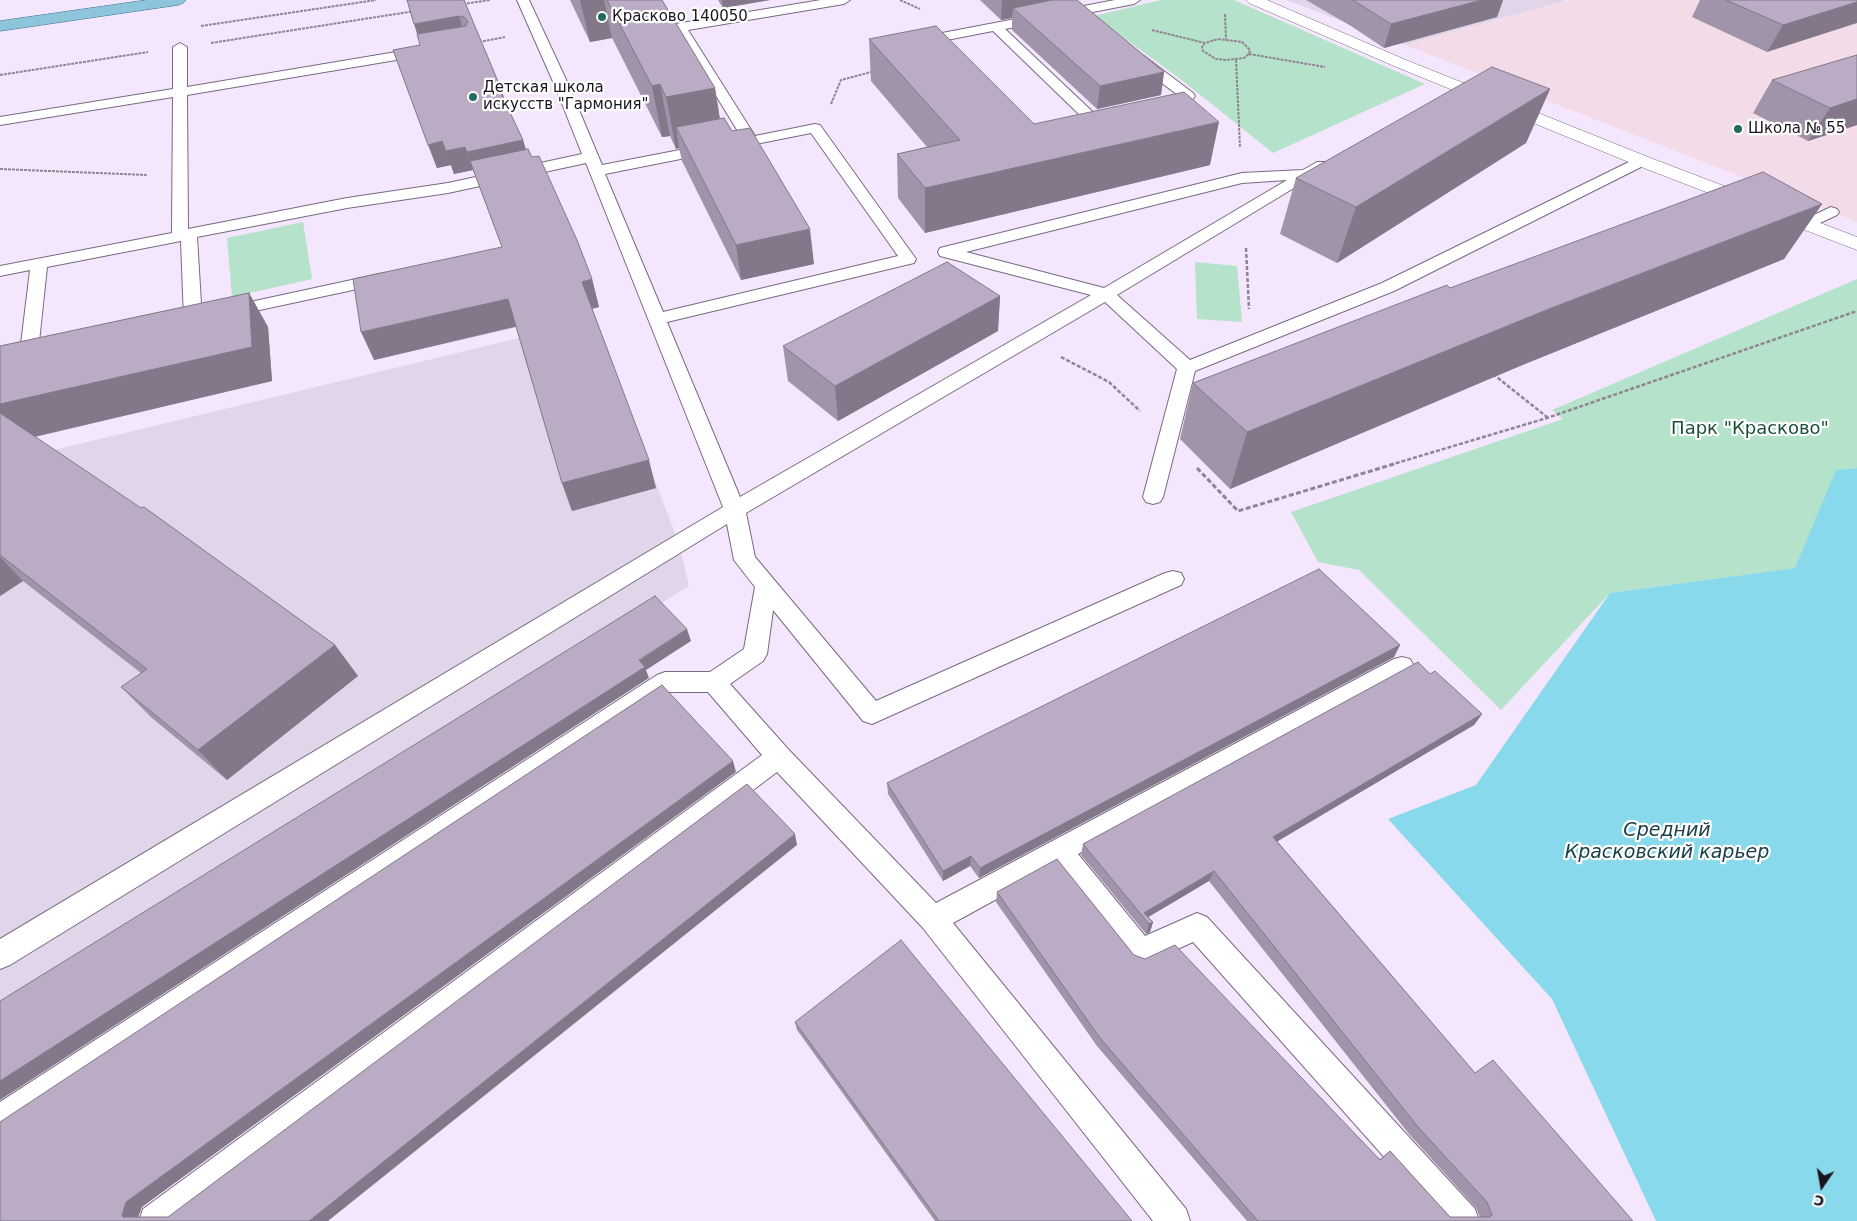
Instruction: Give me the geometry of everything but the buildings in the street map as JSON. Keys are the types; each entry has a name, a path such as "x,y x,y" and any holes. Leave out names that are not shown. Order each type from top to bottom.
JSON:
{"main road":[{"path":"0,26 178,0"}],"street":[{"path":"1254,0 1456,93 1531,108 1642,161 1857,244"}],"lane":[{"path":"525,0 735,510 745,560 872,714 1173,579"},
{"path":"751,141 680,27 844,0"},
{"path":"933,54 921,41 1134,0"},
{"path":"1076,11 1091,22"},
{"path":"996,27 1091,118 1073,121"},
{"path":"0,121 466,44"},
{"path":"180,47 180,176 193,320"},
{"path":"1128,51 1188,96"},
{"path":"0,271 347,204 751,141 815,128 908,259 657,319"},
{"path":"0,955 735,510 1106,294 1336,157"},
{"path":"1188,368 1388,287 1642,161"},
{"path":"1188,368 1106,294 946,252 1242,178 1305,174"},
{"path":"1807,224 1831,212"},
{"path":"38,264 30,344 40,350 67,347"},
{"path":"174,324 401,274"},
{"path":"1153,497 1188,368"},
{"path":"0,1120 664,682 714,682 755,654 766,585"},
{"path":"933,919 1402,666"},
{"path":"714,682 779,757 933,919 1174,1221"},
{"path":"155,1221 779,757"},
{"path":"1059,851 1141,952 1197,926 1463,1221"}],"path":[{"path":"460,4 490,0"},
{"path":"0,75 422,10"},
{"path":"1224,10 1226,39"},
{"path":"466,44 537,30"},
{"path":"1226,39 1247,46 1250,50 1249,54 1244,58 1226,60 1216,58 1203,51 1202,47 1205,43 1226,39"},
{"path":"831,105 841,80 933,54"},
{"path":"0,169 180,176"},
{"path":"1027,340 1109,382 1238,511 1547,418 1857,311"},
{"path":"1486,368 1547,418"}],"shaded area":[{"path":"1286,0 1564,0 1565,1 1405,45"},
{"name":"Школа № 55","path":"1569,0 1857,0 1857,222 1405,45"},
{"path":"594,320 679,544 689,586 0,1011 0,463"}],"green space":[{"path":"1161,0 1234,0 1425,84 1273,153 1179,78 1094,16"},
{"path":"303,222 312,279 232,297 227,238"},
{"path":"1195,262 1237,266 1242,322 1197,319"},
{"name":"Парк \"Красково\"","path":"1857,279 1857,468 1836,470 1796,568 1610,593 1501,710 1359,570 1318,562 1291,512 1563,419 1552,410"}],"water":[{"name":"Средний Красковский карьер","path":"1857,468 1857,1221 1656,1221 1552,999 1388,819 1476,785 1610,593 1795,568 1836,470"}],"place":[{"name":"Красково 140050","path":"602,17"},
{"name":"Детская школа искусств \"Гармония\"","path":"473,97"},
{"name":"Школа № 55","path":"1738,129"}]}
